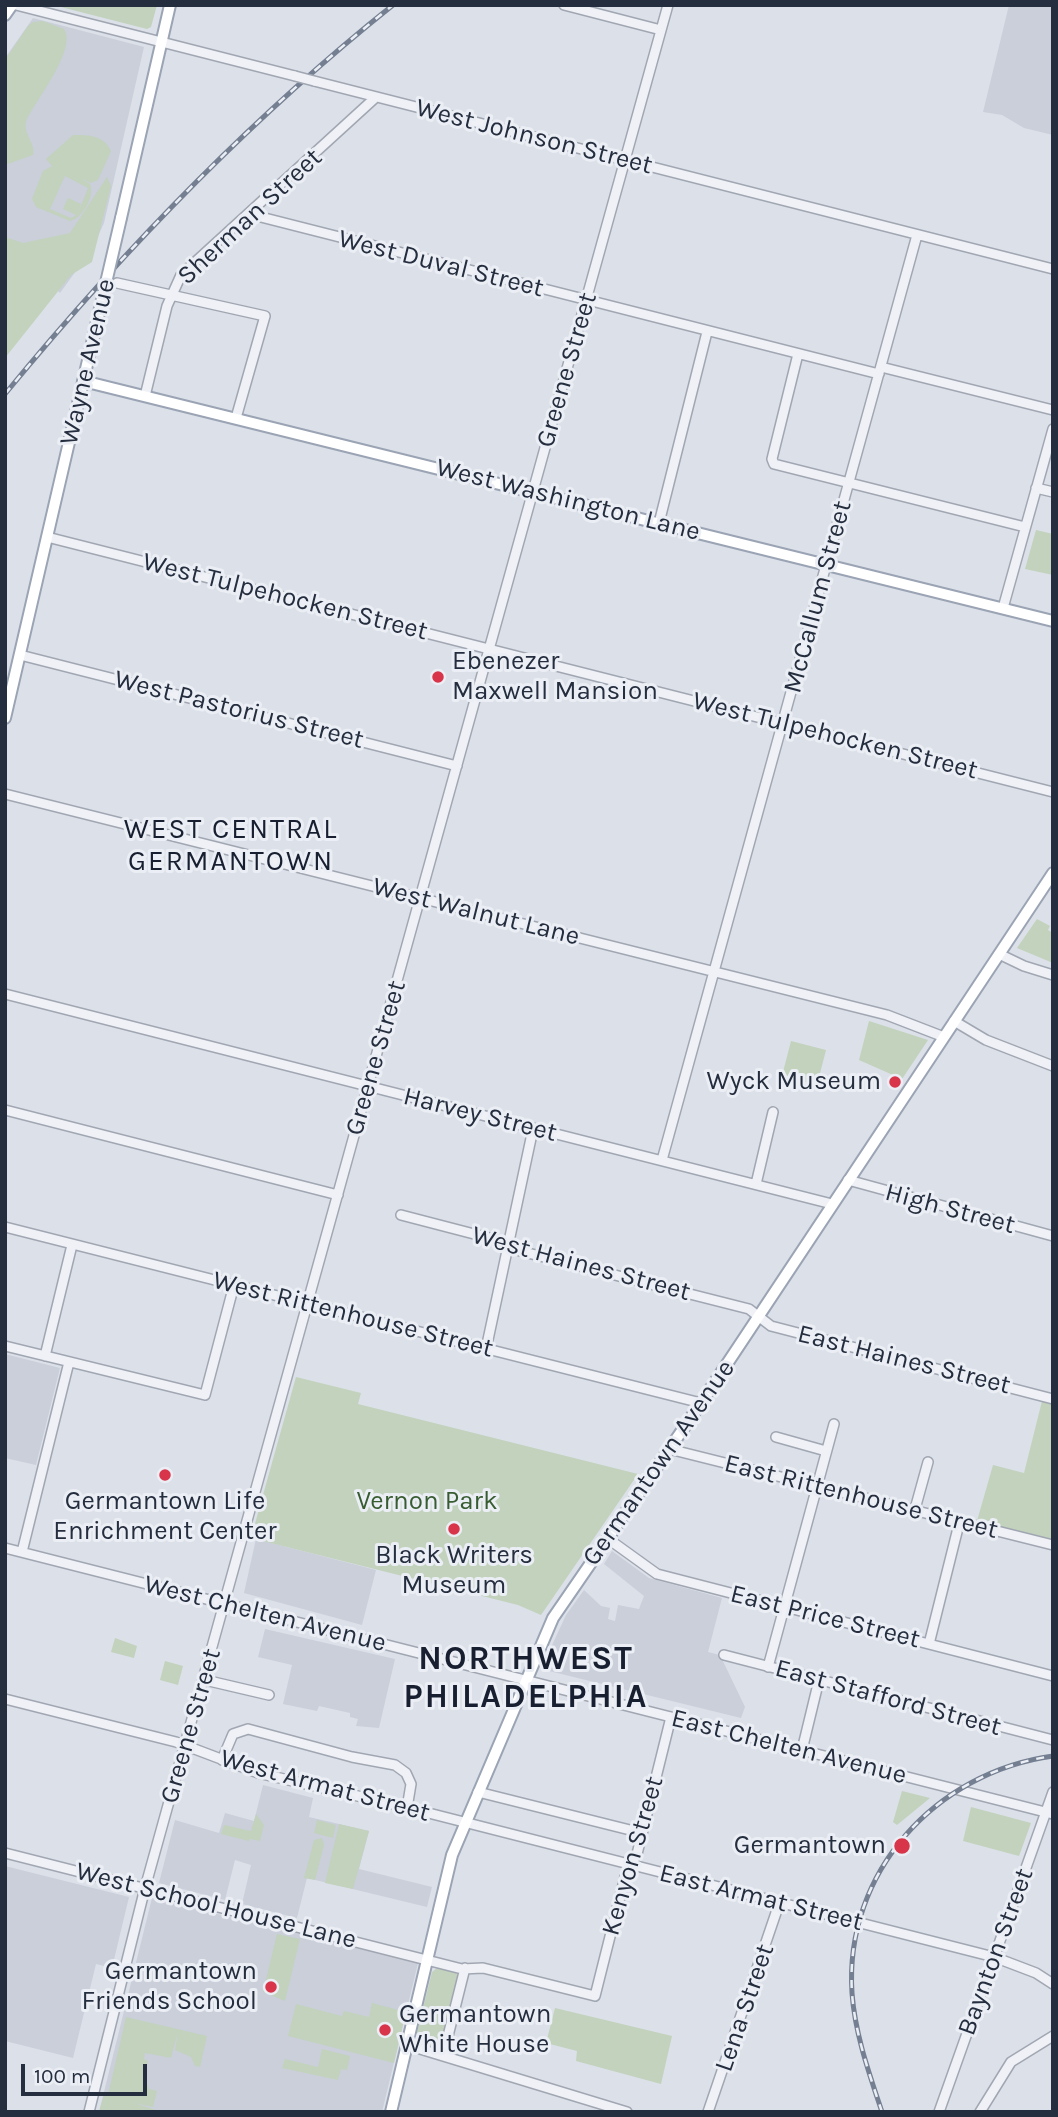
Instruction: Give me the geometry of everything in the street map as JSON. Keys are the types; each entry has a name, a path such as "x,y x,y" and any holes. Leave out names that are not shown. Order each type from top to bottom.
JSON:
{"main road":[{"path":"5,15 14,5"},
{"name":"Wayne Avenue","path":"5,718 170,5"},
{"name":"West Washington Lane","path":"83,381 1053,621"},
{"name":"Germantown Avenue","path":"391,2112 449,1867 525,1680 558,1609 701,1403 1053,873"}],"street":[{"name":"West Johnson Street","path":"14,5 1053,269"},
{"path":"564,5 661,30"},
{"name":"Greene Street","path":"89,2112 145,1888 205,1680 668,5"},
{"name":"Sherman Street","path":"145,396 170,295 188,268 376,97"},
{"name":"West Duval Street","path":"248,214 707,332 1053,410"},
{"name":"McCallum Street","path":"662,1160 917,235"},
{"path":"117,282 265,316 236,418"},
{"path":"659,523 707,332"},
{"path":"798,354 772,463 1025,527"},
{"path":"1003,608 1053,429"},
{"path":"1036,488 1053,492"},
{"name":"West Tulpehocken Street","path":"47,537 1053,792"},
{"name":"West Pastorius Street","path":"20,655 457,766"},
{"name":"West Walnut Lane","path":"5,794 898,1018 944,1037"},
{"path":"999,954 1024,966 1053,975"},
{"name":"Harvey Street","path":"5,994 832,1204"},
{"path":"954,1021 986,1040 1053,1066"},
{"path":"5,1110 338,1195"},
{"path":"756,1184 773,1112"},
{"path":"486,1349 533,1129"},
{"name":"High Street","path":"848,1180 1053,1236"},
{"name":"West Haines Street","path":"401,1215 749,1309 759,1316"},
{"name":"West Rittenhouse Street","path":"5,1227 701,1403"},
{"path":"45,1356 72,1245"},
{"path":"5,1346 205,1395 234,1285"},
{"name":"East Haines Street","path":"759,1316 771,1326 1053,1399"},
{"path":"22,1552 69,1362"},
{"path":"768,1667 834,1424"},
{"path":"776,1437 826,1451"},
{"name":"East Rittenhouse Street","path":"669,1449 1053,1545"},
{"path":"915,1509 928,1462"},
{"path":"929,1644 960,1520"},
{"name":"East Price Street","path":"607,1538 657,1574 1053,1676"},
{"name":"West Chelten Avenue","path":"5,1548 525,1680"},
{"name":"East Stafford Street","path":"724,1655 1053,1741"},
{"path":"205,1680 269,1695"},
{"name":"East Chelten Avenue","path":"525,1680 1049,1813"},
{"path":"802,1750 820,1680"},
{"name":"West Armat Street","path":"5,1699 186,1745 258,1773 465,1824"},
{"name":"Kenyon Street","path":"595,1996 625,1877 642,1833 671,1717"},
{"path":"222,1760 233,1734 248,1729 352,1757 389,1763 403,1770 410,1781 407,1808"},
{"path":"478,1792 642,1833"},
{"name":"Baynton Street","path":"939,2112 1049,1813 1053,1792"},
{"name":"East Armat Street","path":"465,1824 994,1957 1036,1973 1053,1984"},
{"name":"West School House Lane","path":"5,1853 427,1959 465,1968 483,1968 595,1996"},
{"name":"Lena Street","path":"708,2112 779,1904"},
{"path":"443,2056 465,1968"},
{"path":"980,2112 1011,2062 1053,2036"},
{"path":"407,2045 627,2112"}],"shaded area":[{"path":"1009,5 1053,5 1053,135 1024,128 1002,115 983,112"},
{"path":"33,18 144,47 104,223 92,249 60,293 5,239 5,58"},
{"path":"5,1354 60,1368 36,1465 5,1458"},
{"path":"256,1539 376,1570 362,1625 244,1593"},
{"path":"612,1551 649,1578 722,1598 708,1652 720,1655 745,1707 741,1718 541,1669 566,1615 584,1590 601,1606 610,1608 608,1619 646,1630 615,1621 618,1605 639,1609 644,1596 604,1564"},
{"path":"265,1629 395,1659 379,1728 356,1726 358,1719 350,1717 350,1713 319,1706 317,1711 283,1704 292,1665 258,1657"},
{"path":"263,1785 313,1798 309,1817 369,1831 359,1869 432,1887 427,1907 307,1878 297,1918 242,1904 251,1865 235,1860 225,1900 159,1883 175,1820 219,1833 225,1813 254,1821"},
{"path":"5,1866 129,1897 112,1968 96,1964 73,2058 5,2041"},
{"name":"Germantown Friends School","path":"152,1898 418,1963 382,2112 99,2112"}],"green space":[{"path":"53,5 157,5 151,27 147,29"},
{"path":"43,21 64,29 67,38 65,49 54,74 27,119 26,129 33,155 5,165 5,60 28,26 33,22"},
{"path":"73,135 100,139 111,151 98,180 91,183 82,179 90,184 91,194 83,211 75,219 70,221 36,207 32,199 43,171 52,166 46,159","holes":["65,176 88,188 78,213 81,204 68,198 63,209 76,215 71,218 50,209"]},
{"path":"107,177 111,186 92,262 71,275 5,358 5,237 23,243 70,233"},
{"path":"1036,530 1053,534 1053,575 1025,569"},
{"path":"1037,919 1050,926 1048,930 1053,933 1053,963 1017,948"},
{"path":"869,1021 928,1040 902,1079 859,1060"},
{"path":"791,1041 826,1050 817,1085 782,1076"},
{"name":"Vernon Park","path":"296,1377 361,1393 358,1404 638,1474 541,1615 518,1605 251,1538"},
{"path":"1042,1401 1053,1404 1053,1541 977,1521 993,1465 1024,1473"},
{"path":"115,1638 137,1646 134,1658 111,1652"},
{"path":"165,1661 183,1666 178,1685 160,1680"},
{"path":"902,1791 930,1798 897,1825 893,1822"},
{"path":"971,1807 1031,1823 1019,1856 963,1841"},
{"path":"256,1814 264,1825 260,1841 221,1834 224,1825 251,1831"},
{"path":"317,1820 336,1825 333,1838 314,1833"},
{"path":"339,1824 369,1831 353,1889 325,1883"},
{"path":"322,1838 324,1845 315,1880 304,1878 314,1840"},
{"path":"277,1934 300,1939 285,2001 263,1992"},
{"path":"437,1968 456,1973 459,1977 441,2048 437,2049 415,2040 432,1972"},
{"name":"Germantown White House","path":"372,2003 406,2012 394,2063 288,2036 296,2004 342,2016 344,2011 369,2017"},
{"path":"555,2008 672,2036 661,2084 576,2061 577,2051 546,2043"},
{"path":"126,2017 207,2036 200,2067 195,2066 191,2057 175,2050 178,2032 171,2058 145,2053 144,2059 148,2061 144,2077 149,2089 157,2091 153,2107 134,2103 162,2112 99,2112 104,2095 108,2095"},
{"path":"322,2049 350,2056 347,2070 341,2069 338,2080 282,2068 285,2059 318,2067"}],"railway":[{"path":"5,394 94,290 189,189 288,94 393,5"},
{"path":"882,2112 859,2038 852,1993 854,1949 864,1907 881,1869 906,1835 936,1806 971,1783 1010,1766 1053,1756"}],"place":[{"name":"Ebenezer Maxwell Mansion","path":"438,677"},
{"name":"Wyck Museum","path":"895,1082"},
{"name":"Germantown Life Enrichment Center","path":"165,1475"},
{"name":"Black Writers Museum","path":"454,1529"},
{"name":"Germantown","path":"902,1846"},
{"name":"Germantown Friends School","path":"271,1987"},
{"name":"Germantown White House","path":"385,2030"}],"district":[{"name":"WEST CENTRAL GERMANTOWN","path":"231,846"},
{"name":"NORTHWEST PHILADELPHIA","path":"526,1679"}]}
